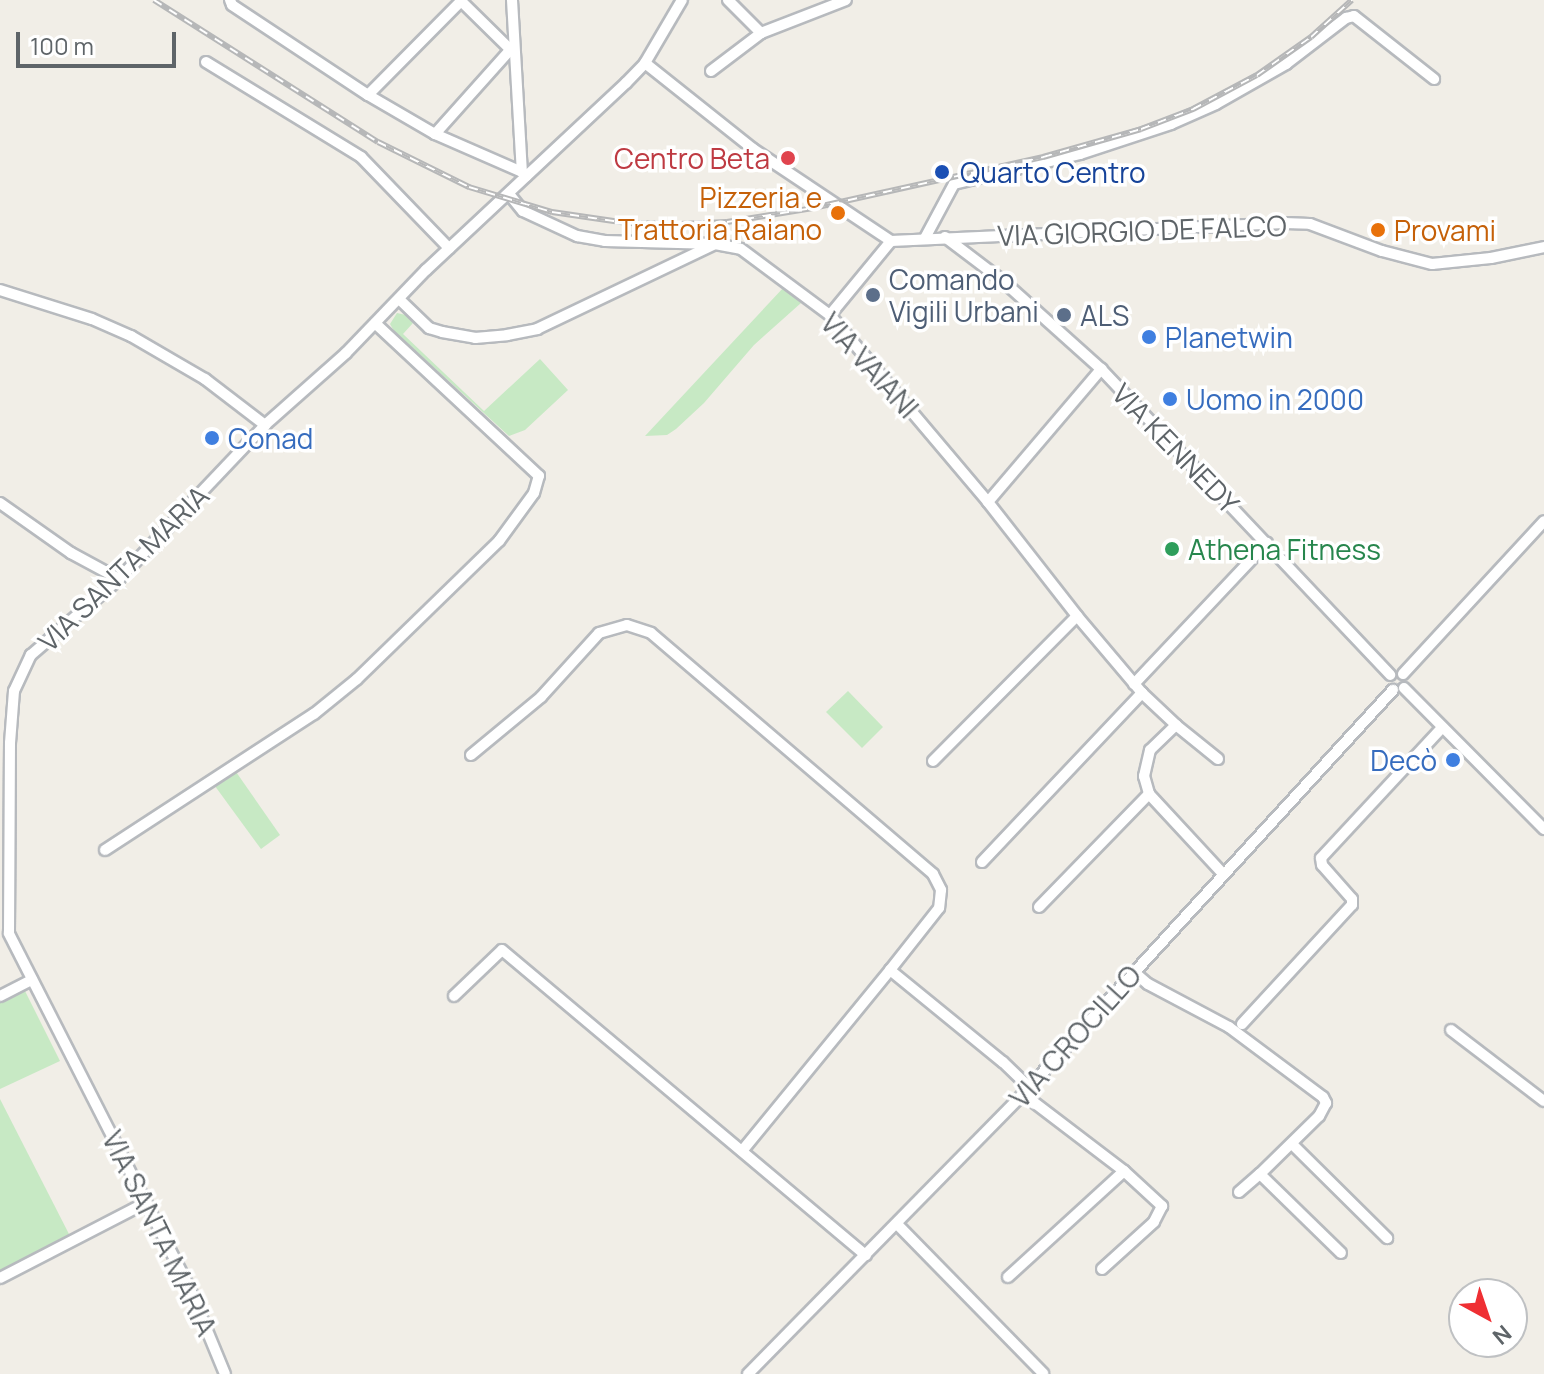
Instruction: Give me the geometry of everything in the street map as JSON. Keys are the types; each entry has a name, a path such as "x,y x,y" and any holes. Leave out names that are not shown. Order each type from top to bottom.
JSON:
{"street":[{"path":"230,0 232,5 368,95 435,134 525,175"},
{"path":"368,95 460,0 513,52"},
{"path":"512,0 513,52 525,175"},
{"name":"VIA SANTA MARIA","path":"225,1374 190,1289 147,1202 32,980 5,935 5,834 10,743 18,681 31,655 119,579 265,425 645,63 682,0"},
{"path":"728,0 761,33"},
{"path":"711,71 761,33 846,0"},
{"path":"925,238 954,184 1080,154 1171,124 1216,104 1286,64 1346,18 1354,16 1434,79"},
{"path":"435,134 513,52"},
{"path":"206,62 361,157 449,248"},
{"path":"645,63 753,149 891,241 830,315"},
{"name":"VIA VAIANI","path":"509,194 523,211 577,236 605,241 715,244 741,249 830,315 988,502 1138,689 1218,759"},
{"name":"VIA GIORGIO DE FALCO","path":"891,241 1285,223 1310,224 1382,251 1432,264 1491,258 1544,247"},
{"name":"VIA KENNEDY","path":"945,237 1003,281 1101,369 1390,675"},
{"path":"399,299 423,322 442,332 475,338 537,329 715,244"},
{"path":"0,290 92,319 131,336 205,379 265,425"},
{"path":"105,850 314,714 357,679 499,541 534,493 539,476 375,323"},
{"path":"988,502 1101,369"},
{"path":"0,503 71,553 119,579"},
{"path":"1398,689 1403,674 1544,521"},
{"path":"982,862 1267,543"},
{"path":"933,761 1077,616"},
{"path":"471,755 541,697 599,633 627,625 651,633 937,879 941,890 939,908 742,1151"},
{"path":"1403,674 1390,675 1388,682 1442,728 1544,829"},
{"name":"VIA CROCILLO","path":"748,1374 1026,1090 1223,874 1398,689"},
{"path":"1176,725 1147,755 1144,776 1149,794 1223,874"},
{"path":"1242,1024 1352,905 1352,899 1322,865 1321,858 1442,728"},
{"path":"1039,907 1149,794"},
{"path":"454,996 502,950 866,1255"},
{"path":"890,970 1003,1062 1026,1090 1159,1202 1162,1211 1102,1269"},
{"path":"1134,972 1148,984 1229,1027 1323,1097 1326,1103 1319,1116 1292,1144 1239,1192"},
{"path":"0,996 32,980"},
{"path":"1451,1030 1544,1101"},
{"path":"1292,1144 1387,1238"},
{"path":"1008,1277 1124,1171"},
{"path":"1260,1174 1341,1253"},
{"path":"0,1278 147,1202"},
{"path":"897,1224 1043,1373"}],"green space":[{"path":"784,287 801,303 754,345 704,403 676,429 667,435 645,436"},
{"path":"397,313 410,316 413,323 403,334 484,411 540,359 568,390 525,430 509,436 394,331 390,324"},
{"path":"848,691 883,727 862,748 826,712"},
{"path":"234,769 280,835 261,849 212,782"},
{"path":"24,989 60,1061 0,1089 0,1000"},
{"path":"0,1099 70,1236 0,1272"}],"railway":[{"path":"154,0 378,142 469,187 552,212 627,223 680,224 727,222 813,208 1043,157 1141,129 1193,109 1257,75 1311,37 1352,0"}],"place":[{"name":"Centro Beta","path":"788,158"},
{"name":"Quarto Centro","path":"942,172"},
{"name":"Pizzeria e Trattoria Raiano","path":"838,213"},
{"name":"Provami","path":"1378,230"},
{"name":"Comando Vigili Urbani","path":"873,295"},
{"name":"ALS","path":"1064,315"},
{"name":"Planetwin","path":"1149,337"},
{"name":"Uomo in 2000","path":"1170,399"},
{"name":"Conad","path":"212,438"},
{"name":"Athena Fitness","path":"1172,549"},
{"name":"Decò","path":"1453,760"}]}
